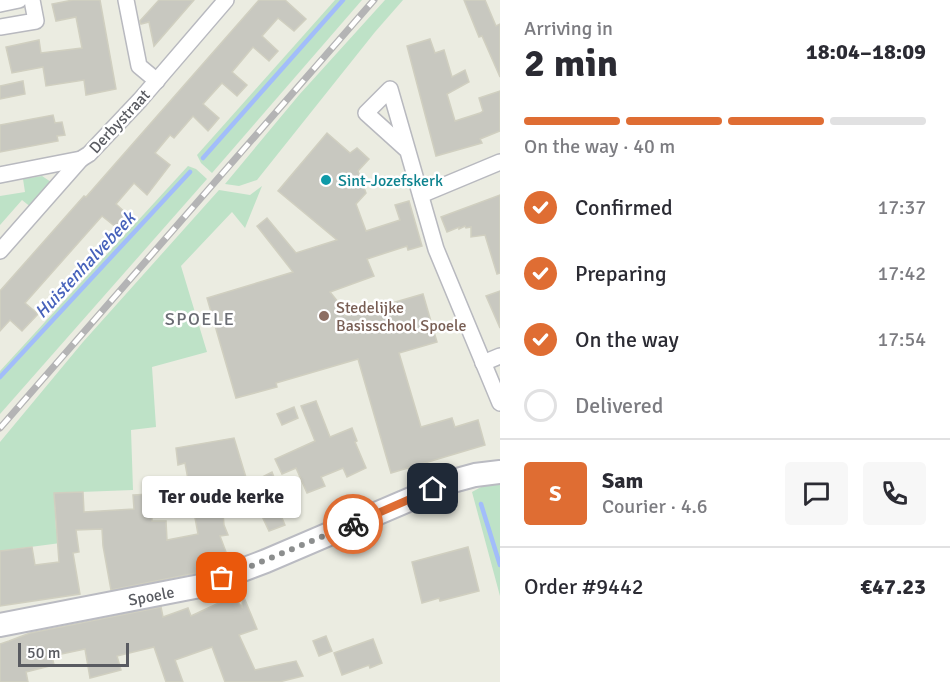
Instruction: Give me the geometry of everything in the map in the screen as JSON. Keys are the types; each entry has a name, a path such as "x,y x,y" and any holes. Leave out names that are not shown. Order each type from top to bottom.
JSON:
{"street":[{"path":"0,4 19,0"},
{"path":"0,27 36,21 32,0"},
{"name":"Derbystraat","path":"126,0 139,66 157,81"},
{"name":"Derbystraat","path":"0,251 81,159 89,154 157,81 226,0"},
{"path":"407,150 436,249 500,403"},
{"name":"Derbystraat","path":"0,176 81,159"},
{"path":"421,195 500,162"},
{"path":"483,363 500,356"},
{"name":"Spoele","path":"0,625 200,586 266,561 453,481 500,472"}],"green space":[{"path":"335,0 362,0 212,173 201,163 197,155"},
{"path":"385,0 403,0 257,180 239,186 225,184 299,95"},
{"path":"188,166 196,169 207,179 0,414 0,371"},
{"path":"42,176 54,184 32,208 22,200 0,225 0,196 25,192 23,179"},
{"path":"262,186 245,228 232,212 181,266 207,352 152,367 156,427 131,430 133,490 54,493 56,530 67,530 68,542 0,551 0,442 83,342 219,190 250,195"},
{"path":"500,479 500,596 472,492 483,486 482,481"}],"building":[{"path":"73,0 100,0 116,89 86,95 84,80 46,86 43,67 12,73 6,47 39,40 41,53 82,48 76,17 56,21 52,4"},
{"path":"159,0 194,0 154,46 149,22 141,24 140,21"},
{"path":"259,0 285,0 306,19 294,31 278,18 262,36 278,51 269,61 253,47 232,72 247,85 237,96 222,83 203,104 219,118 208,131 193,116 174,138 170,135 155,153 170,165 147,195 134,183 116,204 128,215 117,228 102,216 25,303 38,314 22,331 10,320 0,331 0,291"},
{"path":"464,0 485,0 496,26 500,24 500,77 482,36 479,37"},
{"path":"430,39 435,53 444,50 452,77 465,70 469,82 447,94 455,121 483,111 479,98 500,91 500,131 480,139 482,143 436,156 407,46"},
{"path":"23,81 25,94 0,99 0,86"},
{"path":"53,115 55,123 62,122 65,135 57,136 58,141 0,152 0,125"},
{"path":"327,133 350,153 357,148 369,159 358,171 366,193 356,204 366,231 400,220 395,205 409,201 422,246 408,250 407,246 367,259 374,276 330,292 343,308 345,316 384,303 385,305 423,294 437,342 399,353 421,427 452,418 455,427 478,420 485,445 391,473 358,359 276,383 277,387 236,398 207,298 293,272 257,226 267,218 296,253 337,240 278,191"},
{"path":"500,195 500,273 497,274 485,235 471,237 471,227 466,228 465,226 447,232 441,217"},
{"path":"500,291 500,328 486,296"},
{"path":"316,401 330,437 352,428 366,468 347,477 343,468 321,477 325,486 307,493 296,468 282,474 275,459 315,441 301,406"},
{"path":"294,407 298,418 282,425 277,414"},
{"path":"234,438 248,484 272,472 277,485 269,487 285,525 269,531 252,495 222,500 224,525 228,535 220,536 229,560 196,573 111,590 102,529 76,530 79,552 73,553 80,594 0,606 0,551 32,547 35,565 59,562 54,493 83,492 84,512 134,509 133,495 151,494 152,521 166,521 167,540 198,534 185,463 178,465 176,448"},
{"path":"468,547 479,591 422,603 412,562"},
{"path":"230,594 242,607 243,595 257,629 239,635 255,670 296,661 303,676 279,682 225,682 212,647 175,660 183,682 166,682 154,647 117,656 121,670 90,678 85,649 52,656 54,665 26,672 28,682 0,682 0,644 30,633 161,607 163,617 188,608 191,616 221,602"},
{"path":"326,636 332,651 319,656 313,641"},
{"path":"373,639 382,663 370,668 369,665 342,675 334,653"}],"waterway":[{"name":"Huistenhalvebeek","path":"203,158 343,0"},
{"name":"Huistenhalvebeek","path":"0,377 190,172"},
{"path":"481,504 500,565"}],"railway":[{"path":"0,428 374,0"}],"way so far":[{"path":"222,578 353,524"}],"place":[{"name":"Sint-Jozefskerk","path":"326,180"},
{"name":"Stedelijke Basisschool Spoele","path":"324,316"},
{"name":"Ter oude kerke","path":"222,578"}],"district":[{"name":"SPOELE","path":"200,319"}],"route":[{"path":"353,524 433,489"}]}
